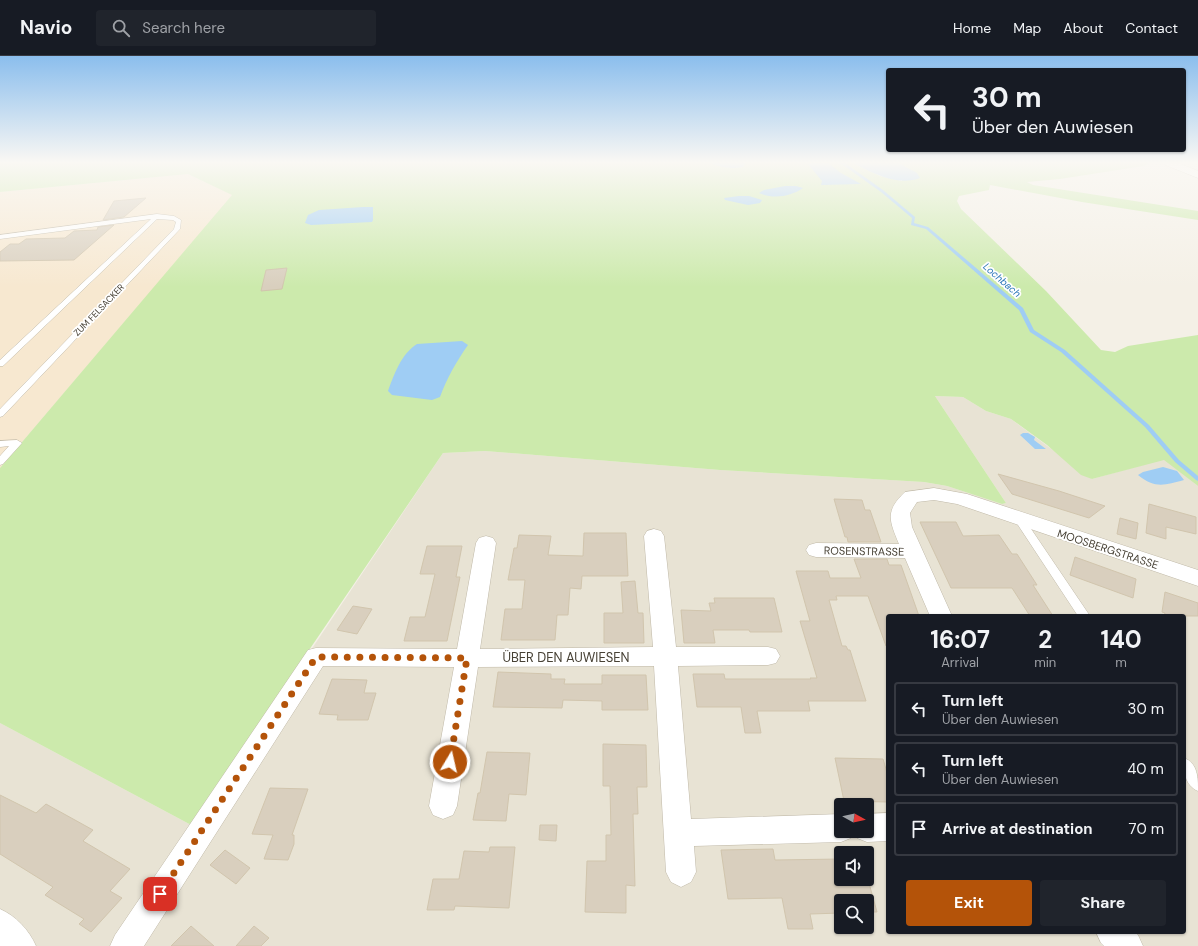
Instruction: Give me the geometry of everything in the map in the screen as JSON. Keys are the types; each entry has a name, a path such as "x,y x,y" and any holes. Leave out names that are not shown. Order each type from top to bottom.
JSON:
{"street":[{"name":"MOOSBERGSTRASSE","path":"934,494 960,498 1198,578"},
{"name":"ROSENSTRASSE","path":"934,494 912,496 906,502 900,513 902,527 940,614"},
{"path":"654,536 665,656 681,872"},
{"path":"443,806 486,543"},
{"name":"ROSENSTRASSE","path":"816,550 912,551"},
{"name":"ÜBER DEN AUWIESEN","path":"126,946 316,657 467,658 768,656"},
{"path":"874,828 886,827"},
{"path":"678,833 834,828"},
{"path":"0,925 20,946"},
{"path":"1114,934 1127,946"}],"lane":[{"name":"ZUM FELSACKER","path":"0,237 102,222 157,216 174,218 179,221 177,229 0,414"},
{"path":"0,364 157,216"},
{"path":"0,444 17,442 0,462"},
{"path":"1019,519 1083,614"},
{"path":"1186,767 1198,784"}],"shaded area":[{"path":"0,204 226,204 0,468"},
{"path":"935,396 963,397 986,411 1011,419 1092,479 1164,459 1198,486 1198,946 0,946 0,723 193,826 443,453 485,451 720,470 924,482 947,486 1002,504 1006,503"}],"green space":[{"path":"225,204 958,204 961,209 1046,291 1101,350 1115,352 1128,346 1198,335 1198,486 1164,460 1092,479 1081,475 1047,445 1011,419 986,411 963,397 935,396 1006,503 1002,504 947,486 924,482 720,470 485,451 443,453 305,656 193,826 0,723 0,468"},
{"path":"1092,204 1151,204 1198,211 1198,220"}],"water":[{"path":"741,204 757,204 748,205"},
{"path":"373,207 372,222 311,225 305,223 308,215 319,210"},
{"path":"462,341 468,345 452,370 440,397 432,400 392,395 388,391 402,359 411,348 417,344"},
{"path":"1023,433 1028,433 1035,437 1034,440 1046,449 1035,449 1020,435"},
{"path":"1163,467 1177,471 1184,480 1160,485 1150,482 1138,475 1143,472"}],"building":[{"path":"113,204 140,204 124,217 103,220"},
{"path":"114,225 74,260 0,261 0,252 10,244 19,244 26,239 65,238 74,231 97,230 98,227"},
{"path":"287,268 282,289 261,291 266,270"},
{"path":"998,474 1105,506 1089,518 1012,494"},
{"path":"834,499 862,500 865,510 870,510 881,542 848,542 847,537 845,537"},
{"path":"1149,504 1196,517 1196,534 1166,527 1166,539 1146,533"},
{"path":"1120,518 1138,523 1136,539 1117,534"},
{"path":"920,522 956,522 963,536 999,535 1012,554 1017,554 1037,585 1033,585 1052,614 1029,614 1012,588 951,588"},
{"path":"584,533 626,533 628,576 582,576 581,589 570,588 568,615 557,615 555,640 501,640 505,609 522,609 525,580 508,580 514,548 517,548 519,535 551,536 548,555 583,556"},
{"path":"427,546 462,546 456,577 460,577 447,641 404,641 410,617 425,617 435,574 420,574"},
{"path":"1075,557 1136,579 1133,598 1070,575"},
{"path":"854,559 887,559 889,565 901,565 918,614 886,614 886,646 868,596 836,596 837,600 829,600 842,646 846,646 848,650 850,650 866,701 808,701 810,711 757,711 761,733 745,733 741,707 697,707 693,674 724,674 725,679 817,678 800,621 810,621 796,571 828,571 830,578 861,578"},
{"path":"635,581 638,613 643,613 644,643 604,643 604,613 623,613 621,582"},
{"path":"1165,592 1198,603 1198,616 1186,616 1186,614 1165,614 1162,612"},
{"path":"714,598 774,598 782,632 713,630 715,643 684,643 681,610 711,611 709,603 715,603"},
{"path":"353,606 372,609 357,634 337,630"},
{"path":"498,672 551,674 551,679 565,679 564,684 602,684 602,675 646,675 648,710 602,710 602,701 563,700 562,708 493,707"},
{"path":"332,679 367,680 364,693 376,693 368,720 337,720 338,715 319,714"},
{"path":"603,744 646,745 647,787 637,787 638,814 633,814 635,886 626,885 626,913 585,912 587,861 606,861 606,835 611,835 610,786 603,786"},
{"path":"487,752 530,753 526,795 509,794 506,821 473,820 478,793 480,793"},
{"path":"835,758 883,759 886,769 886,802 874,802 874,798 843,798"},
{"path":"270,788 308,789 292,835 294,835 294,844 288,860 264,859 273,835 252,834"},
{"path":"0,795 36,813 46,804 93,830 83,841 130,869 110,891 122,898 91,932 79,924 84,919 45,895 53,887 0,854"},
{"path":"540,825 557,825 556,841 539,840"},
{"path":"490,847 515,847 509,908 455,906 454,910 427,910 433,879 459,879 464,851 489,852"},
{"path":"773,849 775,860 834,859 834,886 870,886 872,894 834,894 834,913 810,914 813,929 788,929 782,898 728,899 721,850"},
{"path":"225,850 250,868 236,884 210,865"},
{"path":"874,901 877,912 874,912"},
{"path":"191,926 214,946 171,946"},
{"path":"254,926 269,938 261,946 236,946"}],"waterway":[{"name":"Lochbach","path":"897,204 914,218 912,224 927,228 1021,309 1032,331 1063,351 1147,426 1177,461 1198,479"}],"route":[{"path":"160,894 316,657 467,658 450,762"}]}
